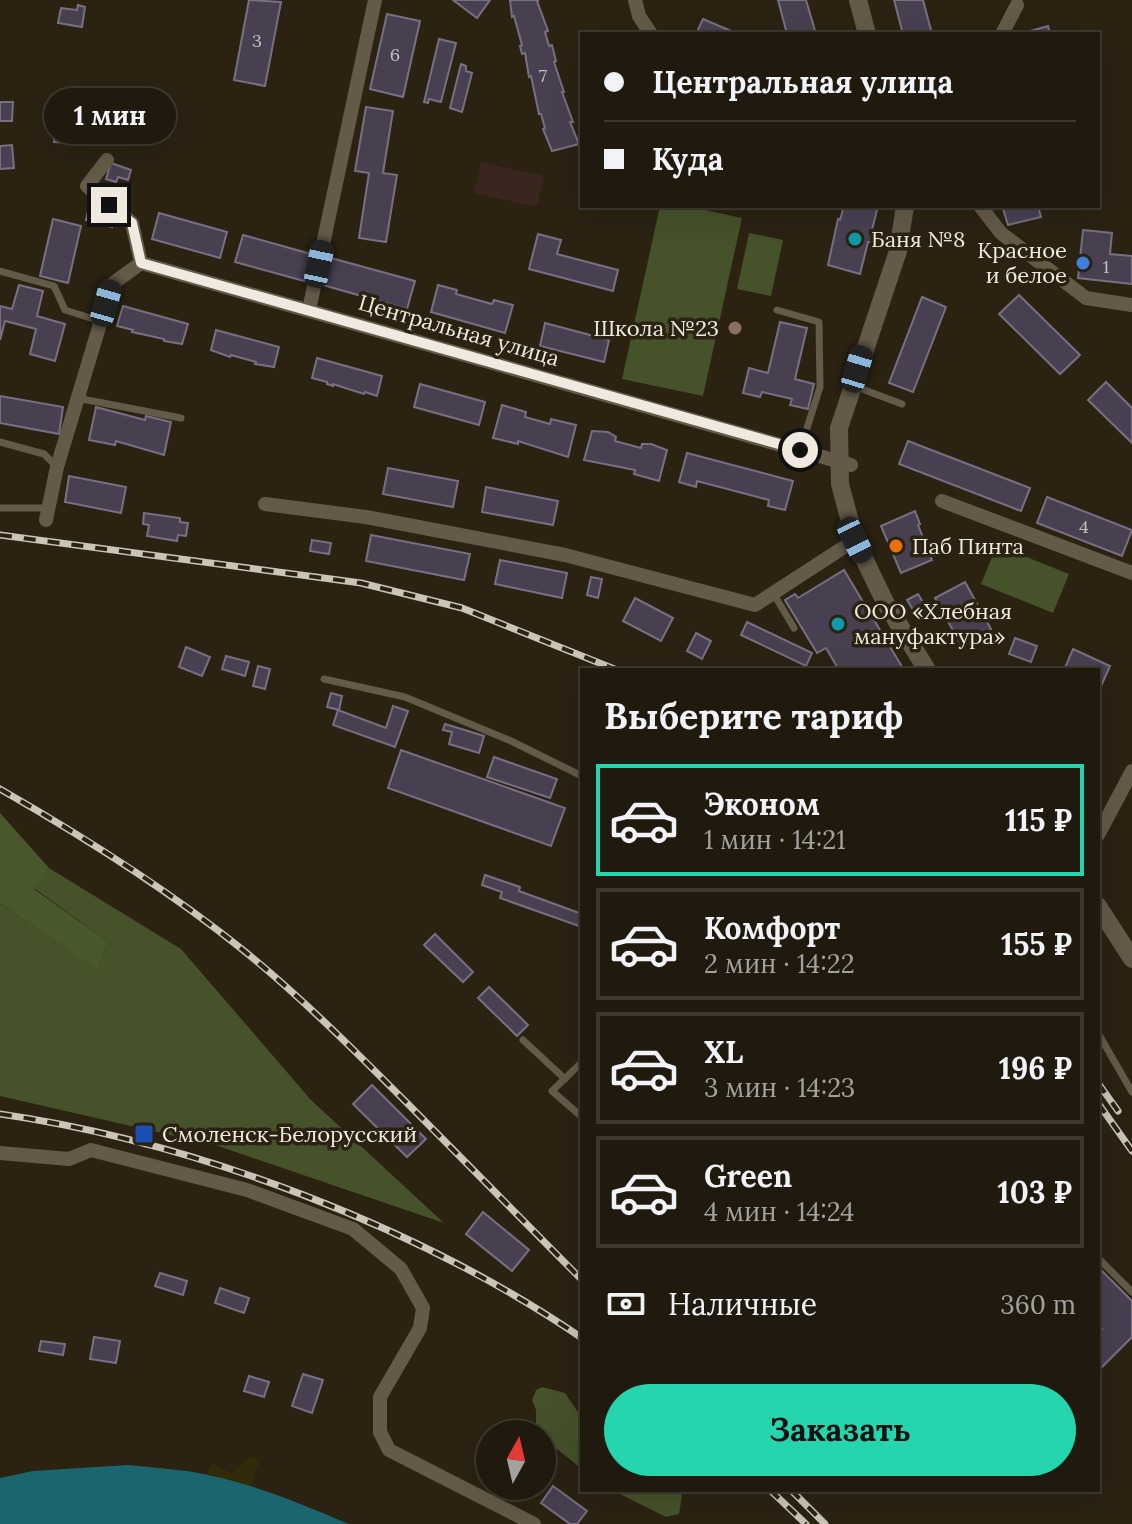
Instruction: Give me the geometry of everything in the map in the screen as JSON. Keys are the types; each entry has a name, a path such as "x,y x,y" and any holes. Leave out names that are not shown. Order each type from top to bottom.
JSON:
{"street":[{"path":"309,310 375,0"},
{"path":"635,0 639,16 650,32"},
{"path":"858,0 866,32"},
{"path":"1003,32 1017,5"},
{"path":"47,514 57,467 112,284 141,263 132,223 87,186 107,160"},
{"path":"905,208 898,251 839,428 845,463 840,486 855,540 885,602 926,668"},
{"path":"982,208 1001,233 1086,298 1132,305"},
{"name":"Центральная улица","path":"141,263 845,463"},
{"path":"942,501 1132,573"},
{"path":"265,504 366,517 565,555 755,605 855,540"},
{"path":"1100,831 1132,771"},
{"path":"1100,909 1132,959"},
{"path":"0,1153 69,1159 91,1150 247,1190 353,1229 401,1269 423,1308 420,1328 380,1397 380,1432 389,1450 534,1524"}],"lane":[{"path":"0,271 54,286 65,310 100,321"},
{"path":"777,310 819,322 820,387 800,450"},
{"path":"852,386 902,404"},
{"path":"77,398 181,418"},
{"path":"0,442 44,454 57,467"},
{"path":"0,508 47,514"},
{"path":"773,593 794,628"},
{"path":"324,679 405,697 511,741 580,775"},
{"path":"1100,1036 1132,1092"},
{"path":"523,1040 565,1079"},
{"path":"580,1064 552,1091 580,1115"},
{"path":"1100,1260 1132,1292"}],"shaded area":[{"path":"481,162 544,176 537,207 474,193"}],"green space":[{"path":"660,208 695,208 742,218 703,396 622,379"},
{"path":"749,233 783,240 771,296 737,289"},
{"path":"997,545 1069,574 1053,613 981,584"},
{"path":"0,813 49,868 34,889 108,942 97,969 0,903"},
{"path":"49,868 181,949 311,1100 444,1223 218,1146 0,1096 0,903 97,968 108,942 34,888"},
{"path":"542,1387 565,1393 580,1415 580,1467 556,1448 556,1420 536,1420 532,1400 536,1390"},
{"path":"616,1492 678,1492 682,1495 679,1514 666,1517"}],"sand":[{"path":"250,1457 261,1459 251,1488 206,1474 212,1463 231,1473"}],"water":[{"path":"128,1465 188,1471 226,1479 280,1496 349,1524 0,1524 0,1478 33,1471"}],"building":[{"path":"249,0 281,2 265,86 234,80"},
{"path":"453,0 490,0 477,18"},
{"path":"510,0 539,0 548,31 545,32 549,46 552,45 562,92 573,122 570,122 579,144 552,151 543,129 525,53 522,54"},
{"path":"778,0 806,0 815,32 786,32"},
{"path":"894,0 923,0 931,32 902,32"},
{"path":"78,5 85,7 82,27 58,23 61,8 77,10"},
{"path":"387,14 420,21 403,97 370,89"},
{"path":"703,19 733,32 697,32"},
{"path":"1048,26 1050,32 1027,32"},
{"path":"439,39 456,43 441,102 429,99 428,103 424,102"},
{"path":"461,64 472,73 462,112 450,108"},
{"path":"0,102 13,102 12,121 0,121"},
{"path":"366,107 393,111 383,173 397,175 386,242 359,238 369,173 355,171"},
{"path":"56,120 81,122 79,137 72,137 72,143 54,142"},
{"path":"12,145 14,168 0,169 0,146"},
{"path":"111,163 131,170 128,180 118,177 116,182 106,179"},
{"path":"89,207 115,213 112,227 86,220"},
{"name":"Баня №8","path":"843,208 878,208 872,230 878,231 875,243 868,242 860,274 828,265"},
{"path":"1003,208 1039,208 1041,217 1008,225"},
{"path":"159,213 227,232 220,258 152,239"},
{"path":"53,219 81,226 68,283 40,276"},
{"path":"1083,230 1112,233 1110,254 1132,256 1132,284 1078,278"},
{"path":"538,234 561,240 557,254 618,270 613,291 529,269"},
{"path":"243,235 311,254 304,281 235,262"},
{"path":"331,258 415,281 407,309 323,285"},
{"path":"19,285 43,291 37,316 65,324 55,361 30,354 36,329 5,321 0,340 0,306 12,309"},
{"path":"438,285 457,290 456,294 492,304 494,300 513,305 505,333 431,312"},
{"path":"1019,295 1080,355 1060,374 999,314"},
{"path":"922,297 946,307 913,392 889,383"},
{"path":"123,306 188,324 182,344 117,326"},
{"path":"780,322 807,328 795,379 814,384 808,409 790,405 792,399 762,392 760,397 743,393 749,368 768,373"},
{"path":"545,323 609,340 604,362 540,346"},
{"path":"216,330 279,347 274,367 211,350"},
{"path":"317,358 382,376 377,396 312,378"},
{"path":"1106,382 1132,408 1132,443 1088,400"},
{"path":"420,384 485,402 479,425 414,407"},
{"path":"0,396 63,407 59,434 0,423"},
{"path":"502,405 526,412 525,417 550,424 551,419 576,425 568,457 518,441 518,444 493,438"},
{"path":"96,407 145,420 146,416 171,422 164,455 116,441 115,445 89,440"},
{"path":"592,431 608,432 616,437 615,441 641,448 642,444 651,444 667,450 659,481 634,474 635,470 584,460"},
{"path":"908,441 1030,488 1021,511 899,464"},
{"path":"687,453 793,481 785,510 768,506 769,500 697,481 696,487 679,482"},
{"path":"388,468 458,481 453,507 383,494"},
{"path":"69,476 126,487 121,513 65,502"},
{"path":"486,487 558,501 553,525 482,512"},
{"path":"1047,497 1132,530 1122,556 1037,523"},
{"path":"915,511 932,560 901,573 881,526"},
{"path":"144,513 180,518 180,522 188,523 186,536 178,535 177,541 147,536 149,525 143,524"},
{"path":"371,535 470,554 464,580 366,561"},
{"path":"312,540 331,543 329,554 310,551"},
{"path":"500,560 567,573 562,598 495,584"},
{"name":"ООО «Хлебная мануфактура»","path":"844,570 903,668 838,668 826,648 817,653 785,600 795,594 798,598"},
{"path":"591,577 602,579 598,598 587,595"},
{"path":"965,582 991,629 961,645 935,598"},
{"path":"918,594 924,604 913,610 907,600"},
{"path":"635,598 673,618 661,641 623,621"},
{"path":"747,622 812,653 806,666 741,635"},
{"path":"696,633 711,641 702,659 687,651"},
{"path":"1015,638 1037,646 1031,662 1009,654"},
{"path":"186,647 210,657 202,676 179,667"},
{"path":"1073,649 1110,666 1100,688 1100,668 1065,668"},
{"path":"226,656 249,662 245,676 222,669"},
{"path":"258,666 270,669 265,689 253,686"},
{"path":"331,693 342,696 339,710 327,707"},
{"path":"393,706 408,711 395,747 333,725 338,710 386,728"},
{"path":"445,724 484,736 479,753 449,744 452,732 443,730"},
{"path":"401,750 565,808 551,846 388,788"},
{"path":"494,757 557,779 550,798 487,777"},
{"path":"485,875 520,887 519,891 580,913 580,926 500,898 502,892 482,885"},
{"path":"435,934 473,972 463,982 424,945"},
{"path":"489,987 528,1025 517,1036 478,998"},
{"path":"372,1085 426,1139 407,1157 353,1104"},
{"path":"483,1212 529,1250 512,1271 466,1234"},
{"path":"1100,1269 1132,1301 1132,1337 1100,1369"},
{"path":"160,1273 187,1281 183,1295 155,1286"},
{"path":"220,1288 249,1298 244,1313 215,1303"},
{"path":"94,1337 120,1341 116,1363 90,1359"},
{"path":"41,1341 65,1344 63,1355 39,1351"},
{"path":"303,1374 323,1380 312,1413 292,1406"},
{"path":"249,1376 269,1382 264,1397 244,1391"},
{"path":"556,1488 587,1511 577,1524 570,1524 541,1503 543,1500 556,1500"}],"railway":[{"path":"0,535 361,583 462,608 612,668"},
{"path":"0,789 155,885 265,968 367,1063 580,1278"},
{"path":"1100,1086 1118,1111"},
{"path":"1100,1106 1132,1151"},
{"path":"0,1114 150,1145 303,1195 450,1260 580,1337"},
{"path":"772,1492 806,1524"},
{"path":"793,1492 825,1524"}],"place":[{"name":"Баня №8","path":"855,239"},
{"name":"Красное и белое","path":"1083,263"},
{"name":"Школа №23","path":"735,328"},
{"name":"Паб Пинта","path":"896,546"},
{"name":"ООО «Хлебная мануфактура»","path":"838,624"},
{"name":"Смоленск-Белорусский","path":"144,1134"}],"route":[{"path":"109,205 132,223 141,263 800,450"}]}
